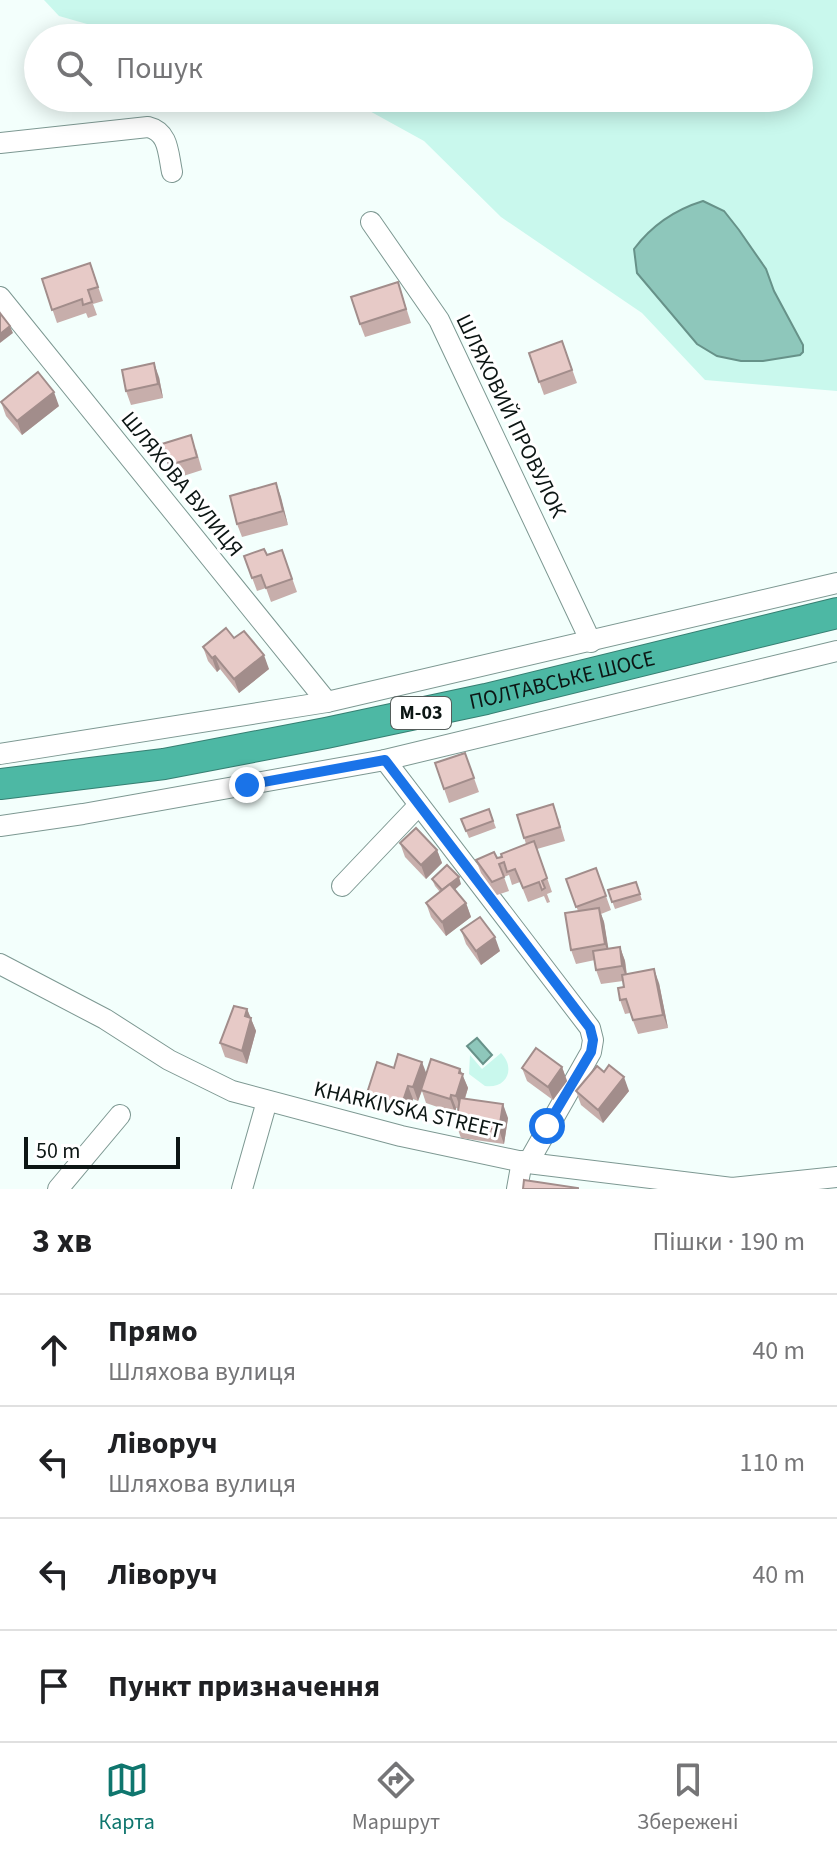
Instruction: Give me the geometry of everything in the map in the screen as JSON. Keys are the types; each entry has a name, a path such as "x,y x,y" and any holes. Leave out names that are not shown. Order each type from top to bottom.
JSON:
{"highway":[{"name":"ПОЛТАВСЬКЕ ШОСЕ","path":"0,784 164,764 326,733 486,699 837,613"}],"street":[{"path":"0,143 148,127 157,129 165,138 172,172"},
{"name":"ШЛЯХОВИЙ ПРОВУЛОК","path":"371,222 439,320 591,642"},
{"name":"ШЛЯХОВА ВУЛИЦЯ","path":"2,305 327,702"},
{"path":"0,754 327,702 837,583"},
{"path":"0,826 385,760 837,651"},
{"path":"385,760 587,1022 592,1034 591,1052 525,1162 517,1189"},
{"path":"342,886 419,805"},
{"name":"KHARKIVSKA STREET","path":"0,964 105,1019 169,1060 232,1091 401,1136 525,1162 732,1188 837,1177"},
{"path":"242,1189 267,1101"},
{"path":"58,1189 120,1115"}],"shaded area":[{"path":"44,0 837,0 837,391 705,380 642,313 501,217 424,141 371,112 813,112 813,24 87,24 59,16"},
{"path":"703,201 724,211 766,269 774,291 803,345 800,355 763,361 717,356 697,344 637,273 634,249 641,240 664,219"},
{"path":"477,1038 492,1055 483,1064 467,1046"},
{"path":"501,1053 508,1065 504,1081 485,1086 469,1074 470,1055 482,1069"}],"building":[{"path":"90,263 98,287 88,290 92,302 83,305 82,299 52,310 42,279"},
{"path":"398,282 406,309 360,324 351,297"},
{"path":"0,313 10,326 0,334"},
{"path":"562,341 572,370 539,382 529,353"},
{"path":"154,363 158,384 126,391 122,370"},
{"path":"38,372 54,392 17,421 1,402"},
{"path":"191,435 197,457 169,465 162,444"},
{"path":"276,483 283,511 237,524 230,496"},
{"path":"264,549 267,555 282,550 292,579 266,588 261,575 252,578 244,556"},
{"path":"226,628 234,638 244,631 264,655 234,679 203,647"},
{"path":"465,753 474,778 444,789 435,763"},
{"path":"553,804 560,827 524,838 517,815"},
{"path":"489,809 493,821 466,831 461,819"},
{"path":"416,828 437,850 421,865 400,843"},
{"path":"534,841 547,878 542,881 545,888 542,890 539,882 523,888 515,869 507,872 504,862 499,864 504,877 492,882 476,860 494,852 497,858 502,857 501,854"},
{"path":"447,865 459,877 442,890 432,879"},
{"path":"596,868 606,896 576,907 566,879"},
{"path":"636,882 640,894 612,902 608,890"},
{"path":"450,884 466,903 442,922 426,903"},
{"path":"599,908 605,944 571,950 565,913"},
{"path":"480,917 495,937 476,951 461,930"},
{"path":"620,947 622,966 596,970 593,951"},
{"path":"654,969 663,1015 633,1020 626,999 620,1000 618,988 624,987 622,975"},
{"path":"234,1006 247,1009 245,1016 251,1018 242,1051 220,1043"},
{"path":"536,1048 562,1067 548,1087 522,1068"},
{"path":"398,1054 422,1062 413,1087 408,1086 402,1104 367,1093 377,1062 394,1068"},
{"path":"431,1059 460,1069 459,1073 463,1074 456,1096 451,1095 450,1099 421,1090"},
{"path":"609,1065 624,1077 598,1110 576,1091 597,1066 604,1072"},
{"path":"460,1098 503,1104 499,1130 456,1124"},
{"path":"524,1180 578,1188 578,1189 523,1189"}],"route":[{"path":"247,785 385,760 590,1028 593,1040 591,1052 547,1126"}]}
